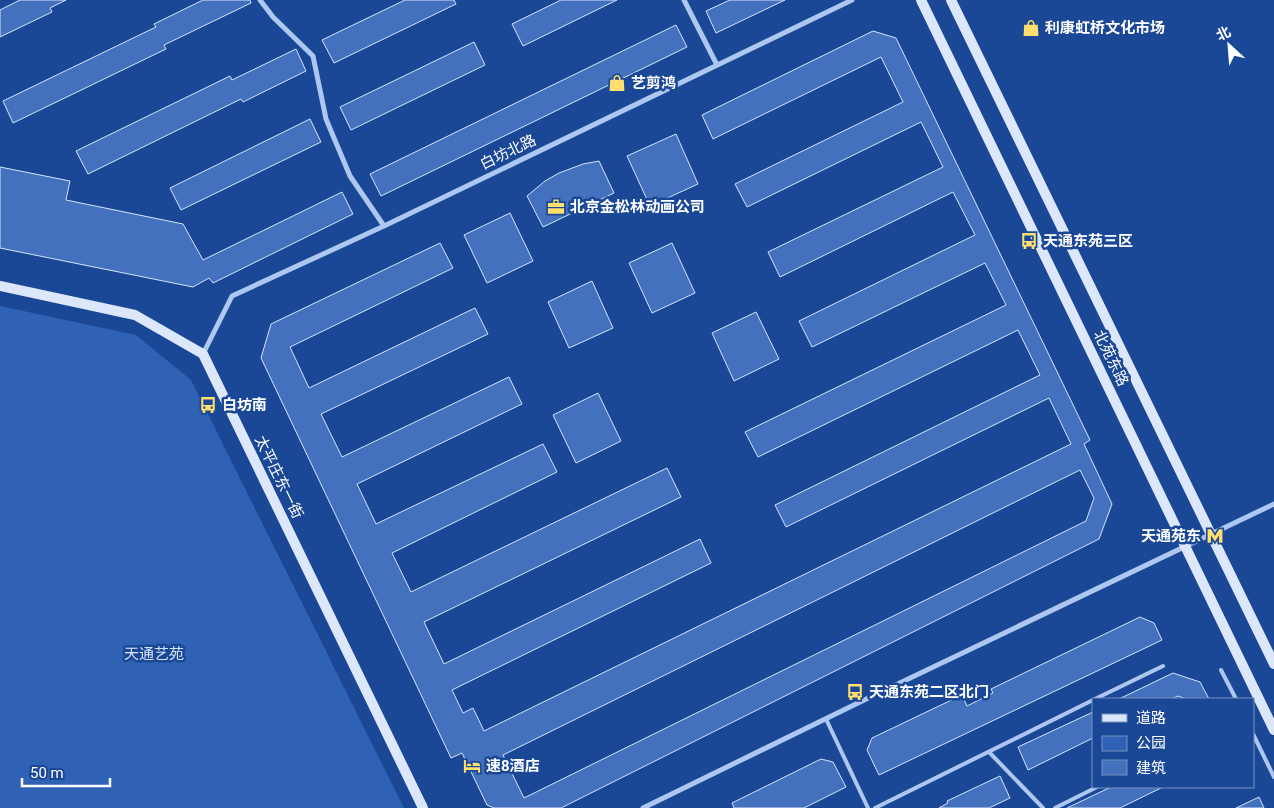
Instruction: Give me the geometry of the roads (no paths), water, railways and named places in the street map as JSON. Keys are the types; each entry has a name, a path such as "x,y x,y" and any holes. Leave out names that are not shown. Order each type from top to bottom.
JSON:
{"main road":[{"name":"北苑东路","path":"921,0 1274,730"},
{"name":"北苑东路","path":"952,0 1274,664"},
{"path":"0,286 135,315 203,354"},
{"name":"太平庄东一街","path":"203,354 423,808"}],"street":[{"path":"260,0 273,17 313,56 326,119 350,176 384,226"},
{"path":"684,0 717,65"},
{"name":"白坊北路","path":"203,354 232,296 384,226 852,0"},
{"path":"643,808 1274,504"}],"lane":[{"path":"1098,698 1163,666"},
{"path":"1221,670 1235,698"},
{"path":"875,808 1092,701"},
{"path":"826,719 868,808"},
{"path":"1254,736 1274,777"},
{"path":"989,752 1042,808"},
{"path":"1055,808 1095,788"}],"place":[{"name":"利康虹桥文化市场","path":"1031,28"},
{"name":"艺剪鸿","path":"617,83"},
{"name":"北京金松林动画公司","path":"556,207"},
{"name":"天通东苑三区","path":"1029,241"},
{"name":"白坊南","path":"208,405"},
{"name":"天通苑东","path":"1215,536"},
{"name":"天通东苑二区北门","path":"855,692"},
{"name":"速8酒店","path":"472,766"}],"park label":[{"name":"天通艺苑","path":"154,654"}]}
